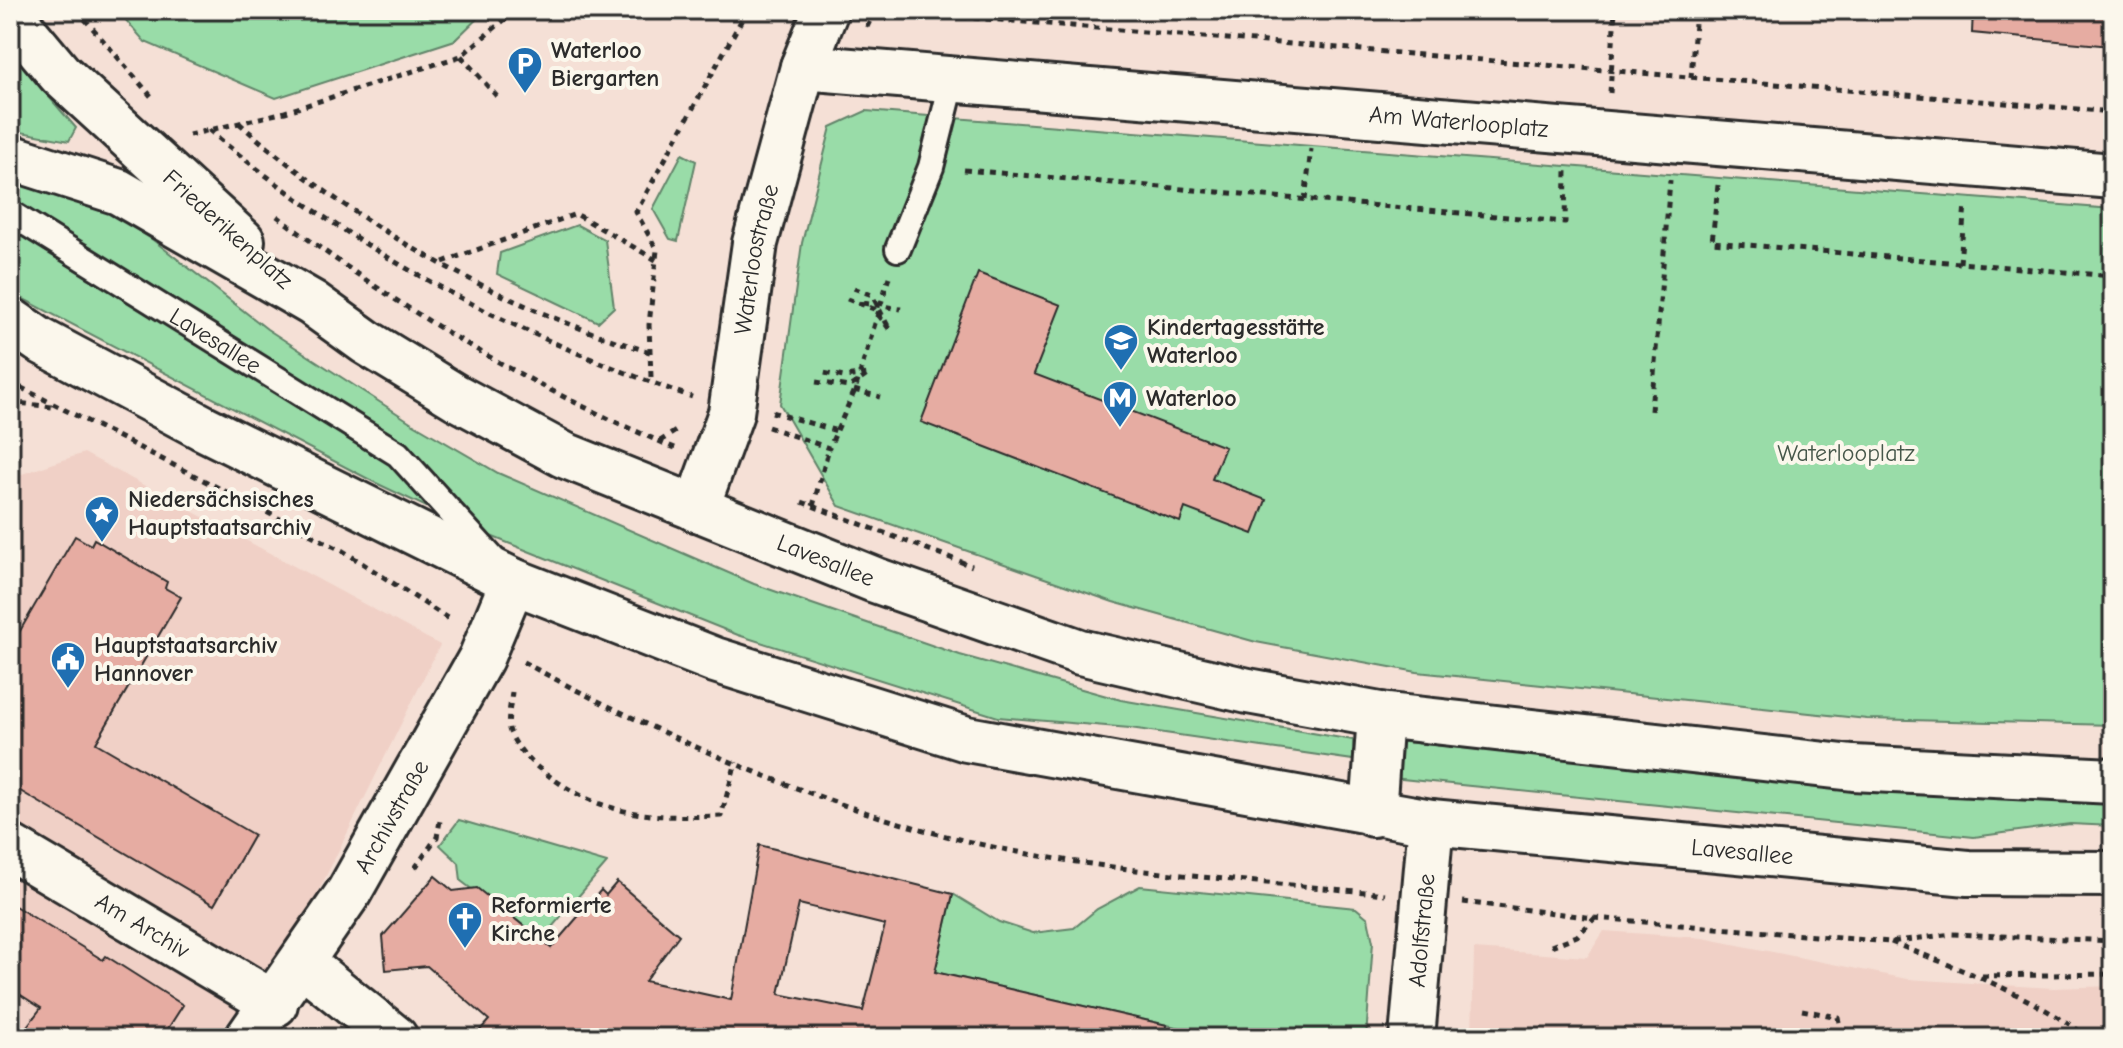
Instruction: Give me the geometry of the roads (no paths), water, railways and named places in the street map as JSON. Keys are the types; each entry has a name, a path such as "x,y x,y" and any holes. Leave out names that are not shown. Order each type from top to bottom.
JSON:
{"main road":[{"name":"Waterloostraße","path":"696,509 712,463 749,412 755,243 803,67 826,10"},
{"name":"Friederikenplatz","path":"10,14 60,74 312,303"},
{"name":"Am Waterlooplatz","path":"803,67 2113,176"},
{"name":"Friederikenplatz","path":"10,157 119,192 312,303"},
{"name":"Lavesallee","path":"312,303 366,342 456,397 564,455 875,580 1080,652 1248,691 1380,715 1853,768 2113,781"},
{"name":"Lavesallee","path":"10,320 39,340 202,427 513,581 715,660 967,739 1431,822 1968,873 2113,874"},
{"name":"Archivstraße","path":"248,1038 275,1004 349,892 481,658 513,581"},
{"path":"1373,814 1380,715"},
{"name":"Adolfstraße","path":"1412,1038 1431,822"},
{"name":"Am Archiv","path":"10,847 275,1004"},
{"path":"302,963 395,1038"}],"lane":[{"path":"898,249 931,167 953,79"},
{"name":"Lavesallee","path":"10,213 398,454 513,581"}],"place":[{"name":"Waterloo Biergarten","path":"525,95"},
{"name":"Kindertagesstätte Waterloo","path":"1121,372"},
{"name":"Waterloo","path":"1120,429"},
{"name":"Niedersächsisches Hauptstaatsarchiv","path":"102,544"},
{"name":"Hauptstaatsarchiv Hannover","path":"68,690"},
{"name":"Reformierte Kirche","path":"465,950"}],"park label":[{"name":"Waterlooplatz","path":"1846,453"}]}
